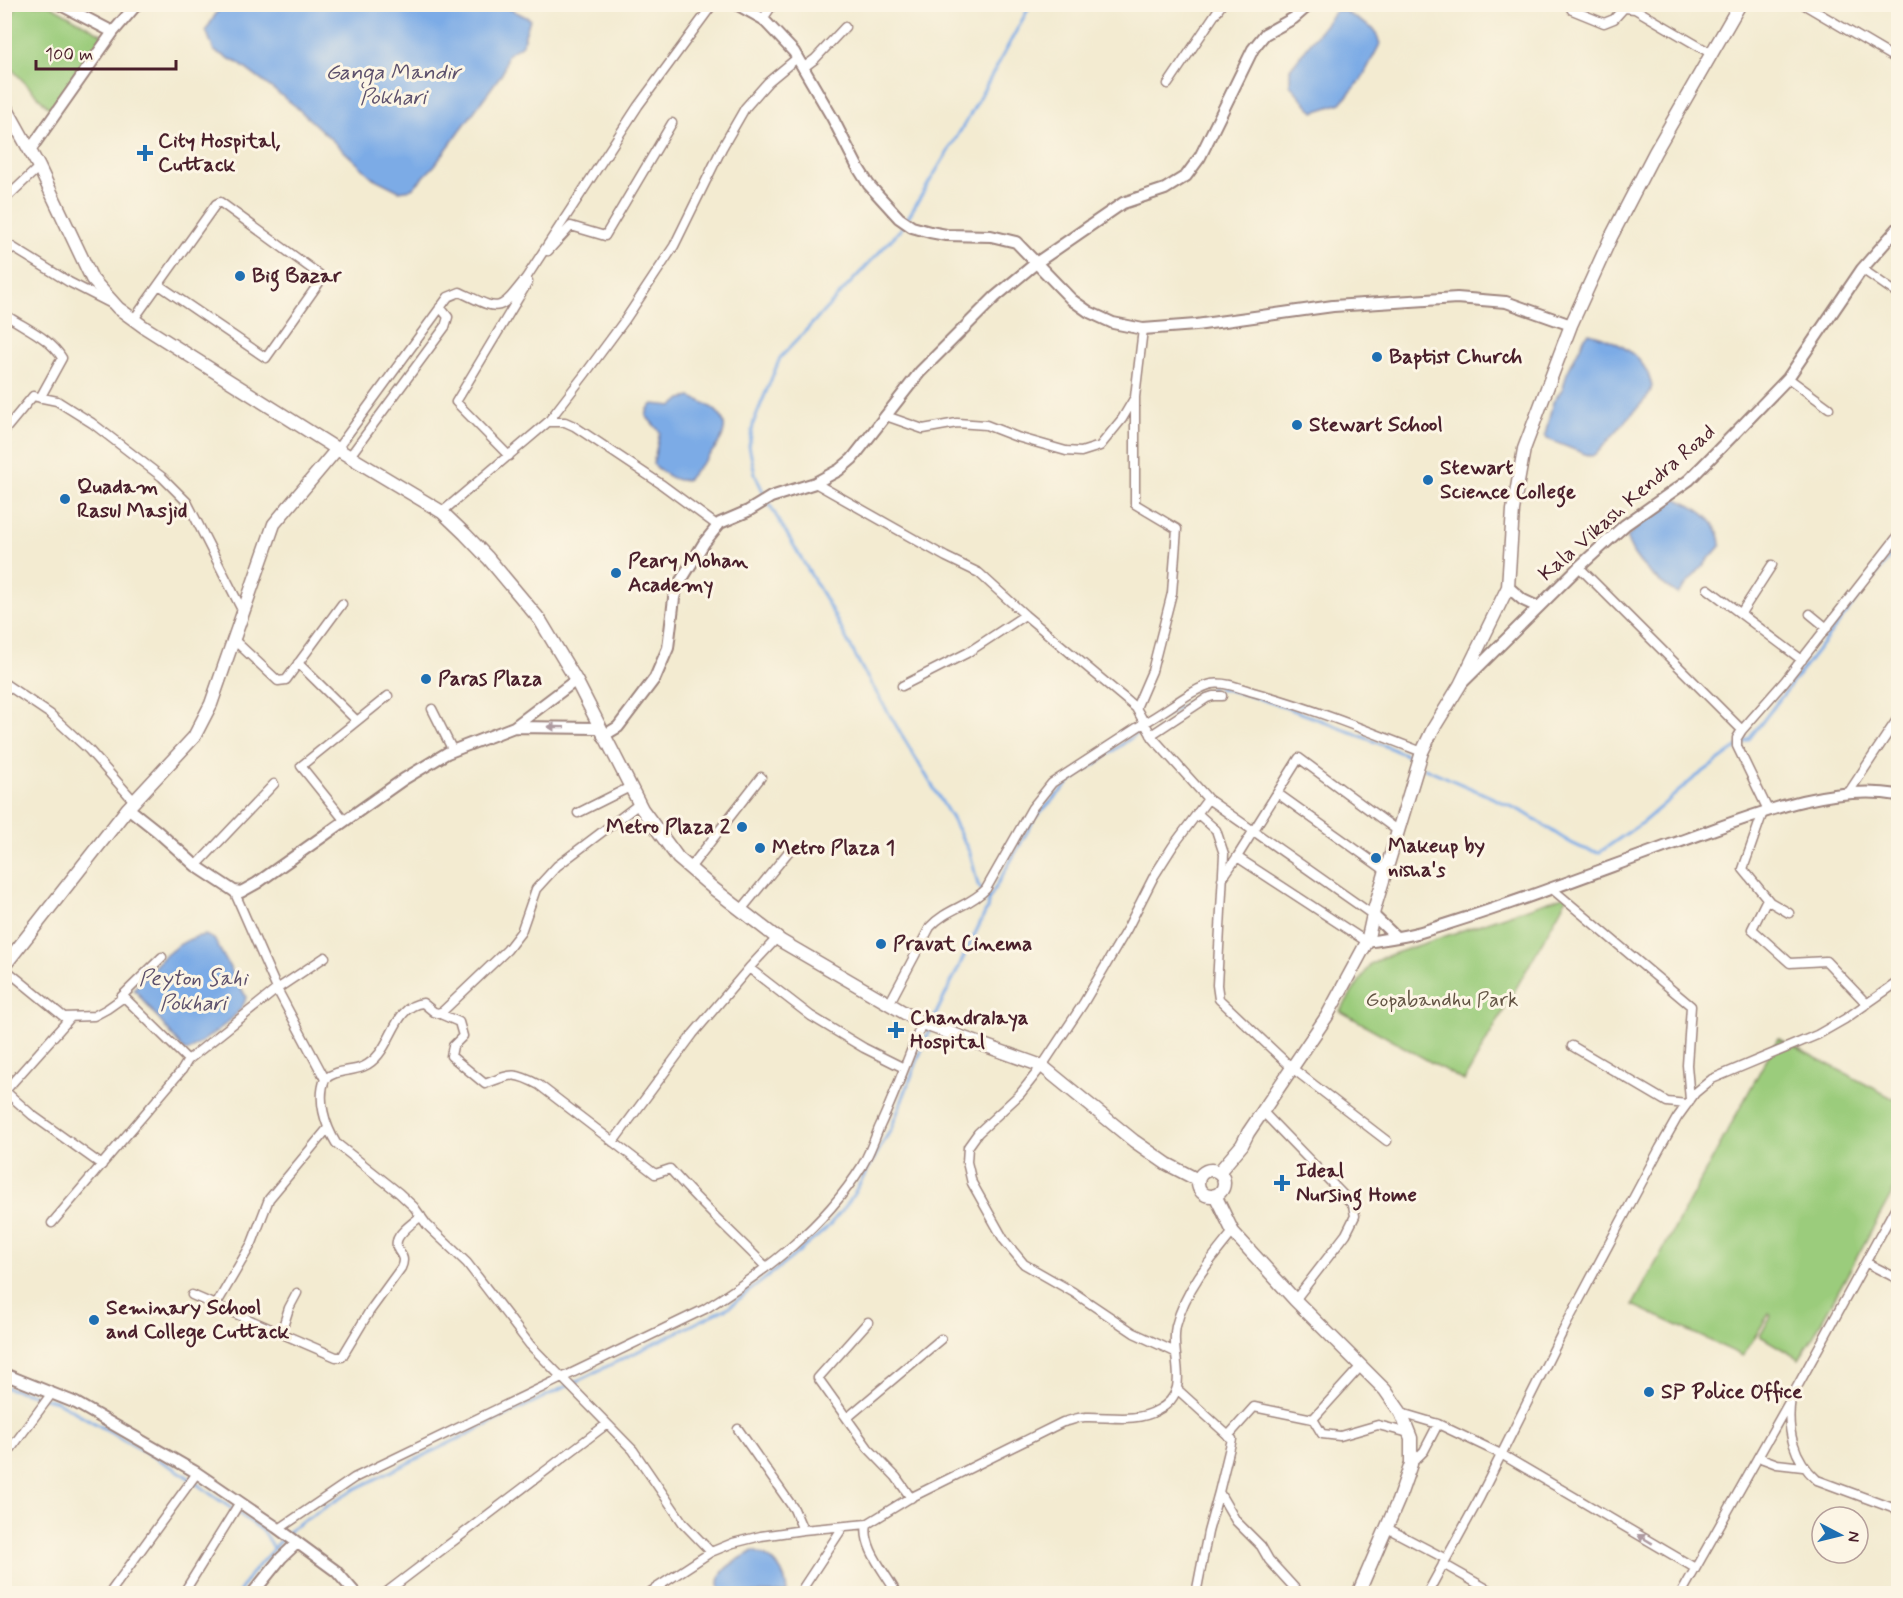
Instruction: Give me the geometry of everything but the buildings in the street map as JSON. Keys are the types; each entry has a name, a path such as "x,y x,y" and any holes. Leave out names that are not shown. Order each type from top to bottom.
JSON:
{"main road":[{"path":"1219,1172 1242,1145 1262,1111 1327,1016 1367,942 1422,752 1460,685 1508,587 1513,510 1524,448 1571,325 1611,237 1655,152 1738,5"},
{"path":"4,104 39,167 92,279 118,308 337,449 442,512 488,558 540,620 576,680 639,804 678,858 777,938 889,1004 926,1024 1042,1066 1134,1141 1167,1164 1198,1180 1201,1192 1215,1196 1224,1185 1223,1177 1219,1172 1211,1170 1205,1171 1198,1180"},
{"path":"4,967 131,805 194,737 211,704 274,524 337,449"},
{"path":"1215,1196 1233,1232 1295,1300 1385,1390 1401,1413 1411,1438 1411,1464 1359,1593"}],"street":[{"path":"59,4 113,32"},
{"path":"30,150 113,32 137,4"},
{"path":"337,449 448,297 460,292 490,307 499,307 507,302 526,278 638,106 713,4"},
{"path":"736,4 763,20 788,44 863,176 899,218 912,226 946,235 991,236 1016,242 1072,300 1089,312 1113,323 1143,329 1196,325 1371,303 1457,298 1506,302 1571,325"},
{"path":"763,20 772,4"},
{"path":"1168,84 1222,4"},
{"path":"513,727 601,732 618,727 655,678 668,648 677,587 704,543 718,526 771,497 815,483 839,470 852,459 920,372 995,297 1036,263 1123,203 1165,189 1186,176 1200,157 1253,49 1265,34 1294,18 1310,4"},
{"path":"1568,4 1572,10 1604,23 1614,19 1625,6 1635,9 1712,54"},
{"path":"1803,4 1899,60"},
{"path":"442,512 548,422 619,329 674,246 722,148 745,108 768,82 800,63 815,59 845,27"},
{"path":"509,456 456,402 548,252 571,226 605,236 672,123"},
{"path":"4,200 39,167"},
{"path":"135,320 159,285 220,202 320,275 321,280 266,358 159,285"},
{"name":"Kala Vikash Kendra Road","path":"1460,685 1579,567 1625,525 1689,480 1788,378 1862,269 1899,228"},
{"path":"4,242 69,282 118,308"},
{"path":"1862,269 1899,294"},
{"path":"350,456 445,327 448,317 440,307"},
{"path":"4,320 9,317 56,347 62,358 40,398"},
{"path":"1136,708 1152,671 1172,593 1177,529 1135,504 1135,397 1143,329"},
{"path":"1788,378 1829,408"},
{"path":"4,431 33,396 57,401 92,423 162,477 187,502 243,612"},
{"path":"886,416 923,429 957,423 986,425 1027,440 1066,451 1081,452 1100,446 1122,419 1135,397"},
{"path":"548,422 565,422 574,426 661,484 718,526"},
{"path":"815,483 946,557 979,573 1025,615 1136,708 1151,735 1208,799 1373,915 1396,937"},
{"path":"1789,913 1767,898 1743,869 1766,812 1737,746 1737,738 1802,660 1899,536"},
{"path":"1741,613 1772,565"},
{"path":"1579,567 1742,730"},
{"path":"1508,587 1523,600 1538,607"},
{"path":"1708,589 1802,660"},
{"path":"233,639 278,681 286,680 342,604"},
{"path":"1810,614 1827,628"},
{"path":"902,686 967,653 1025,615"},
{"path":"298,663 357,721"},
{"path":"4,683 50,714 81,742 131,805 196,866 234,891 241,892 404,779 453,751 513,727 576,680"},
{"path":"889,1004 930,927 937,919 979,896 986,889 1032,808 1052,783 1204,687 1221,683 1297,704 1422,752"},
{"path":"345,821 302,766 388,696"},
{"path":"1151,735 1207,698 1222,696"},
{"path":"432,709 453,751"},
{"path":"1850,792 1899,718"},
{"path":"1221,880 1299,758 1398,831"},
{"path":"690,868 761,777"},
{"path":"196,866 274,784"},
{"path":"578,813 630,787"},
{"path":"1237,856 1367,942 1419,933 1766,812 1850,792 1899,795"},
{"path":"1277,793 1386,871"},
{"path":"1175,1352 1134,1333 1024,1264 1004,1240 972,1183 967,1162 968,1147 978,1133 1020,1094 1042,1066 1083,1004 1127,930 1154,876 1208,799"},
{"path":"438,1013 507,950 521,932 536,889 557,866 639,804"},
{"path":"1197,813 1216,830 1224,854 1217,985 1219,999 1292,1068 1387,1141"},
{"path":"741,910 790,850"},
{"path":"1551,888 1691,1006 1687,1065 1688,1102"},
{"path":"234,891 277,990 325,1079 322,1097 328,1128 336,1143 399,1193 435,1233 467,1263 530,1345 633,1450 683,1523 711,1552"},
{"path":"1767,898 1752,929 1790,963 1826,962 1867,1004"},
{"path":"613,1142 693,1034 777,938"},
{"path":"4,967 64,1017 70,1018 94,1016 107,1009 162,957"},
{"path":"52,1223 183,1070 188,1060 277,990 325,957"},
{"path":"749,968 811,1016 864,1048 904,1068"},
{"path":"1426,1593 1445,1562 1660,1148 1688,1102 1712,1079 1817,1035 1899,982"},
{"path":"121,998 124,997 141,1012 188,1060"},
{"path":"325,1079 331,1074 357,1070 369,1063 387,1042 403,1012 416,1003 423,1003 434,1012 459,1022 464,1036 453,1046 451,1056 476,1077 484,1083 510,1074 522,1076 539,1085 655,1174 669,1169 694,1197 766,1267"},
{"path":"70,1018 5,1091 32,1115 102,1165"},
{"path":"280,1530 354,1478 564,1379 705,1309 742,1286 820,1220 835,1204 863,1164 904,1068 926,1024"},
{"path":"1572,1046 1667,1102 1688,1102"},
{"path":"1262,1111 1353,1205 1355,1216 1346,1234 1295,1300"},
{"path":"216,1305 252,1243 269,1199 328,1128"},
{"path":"1681,1593 1899,1203"},
{"path":"192,1295 336,1357 342,1357 404,1261 396,1242 400,1235 421,1216"},
{"path":"647,1593 711,1552 733,1543 804,1530 867,1524 911,1498 1063,1422 1084,1417 1112,1419 1142,1416 1159,1410 1175,1395 1179,1384 1174,1340 1176,1325 1189,1294 1208,1262 1233,1232"},
{"path":"1866,1263 1899,1279"},
{"path":"281,1333 289,1308 297,1293"},
{"path":"868,1322 818,1378 868,1448 896,1477 911,1498"},
{"path":"847,1418 941,1339"},
{"path":"1313,1419 1361,1366"},
{"path":"4,1374 76,1403 197,1473 336,1571 356,1593"},
{"path":"1177,1389 1232,1439 1208,1532 1196,1593"},
{"path":"4,1458 52,1393"},
{"path":"1791,1398 1788,1417 1792,1439 1803,1467 1817,1480 1899,1510"},
{"path":"1228,1436 1254,1407 1313,1419 1322,1434 1340,1436 1378,1425 1409,1433"},
{"path":"1401,1413 1438,1424 1501,1454 1695,1568"},
{"path":"384,1593 608,1424"},
{"path":"1411,1464 1424,1451 1438,1424"},
{"path":"738,1430 794,1509 804,1530"},
{"path":"1758,1457 1777,1464 1803,1467"},
{"path":"108,1593 197,1473"},
{"path":"1219,1492 1236,1521 1261,1546 1269,1560 1300,1593"},
{"path":"183,1593 240,1502"},
{"path":"867,1524 866,1531 871,1551 897,1593"},
{"path":"799,1593 843,1527"},
{"path":"1387,1528 1496,1593"},
{"path":"252,1593 296,1543"}],"green space":[{"path":"16,5 50,5 103,35 52,111 5,62 4,24 15,11"},
{"name":"Gopabandhu Park","path":"1569,894 1464,1081 1340,1011 1370,965 1384,957"},
{"path":"1778,1038 1898,1101 1898,1182 1799,1359 1760,1336 1771,1316 1769,1314 1743,1356 1633,1305"}],"water":[{"name":"Ganga Mandir Pokhari","path":"222,4 500,4 530,19 522,45 507,55 503,72 435,165 412,189 399,191 373,178 294,105 238,63 214,51 206,30"},
{"path":"1336,10 1344,11 1375,30 1380,44 1361,80 1341,103 1314,112 1290,85 1290,69"},
{"path":"1589,333 1610,340 1629,351 1644,366 1652,386 1649,395 1595,455 1590,456 1547,439 1545,435 1553,402 1563,388 1567,373"},
{"path":"691,397 710,406 720,415 724,425 723,435 709,456 688,479 678,480 653,464 660,432 646,416 653,404 673,406 681,399"},
{"path":"1668,496 1703,513 1716,527 1721,545 1678,594 1654,577 1640,563 1627,538 1658,501"},
{"name":"Peyton Sahi Pokhari","path":"205,935 214,939 246,997 244,1004 231,1019 189,1051 184,1050 134,989 157,963 175,948 194,937"},
{"path":"753,1551 767,1557 778,1566 784,1578 787,1593 721,1593 719,1585 723,1572 727,1567"}],"waterway":[{"path":"765,496 755,474 749,446 754,421 780,358 901,229 970,115 1031,4"},
{"path":"768,502 827,602 864,672 951,817 970,853 978,885 989,899"},
{"path":"1425,768 1523,812 1560,837 1580,847 1600,852 1643,822 1693,779 1749,739 1898,546"},
{"path":"932,1022 987,909 989,899 1035,818 1071,781 1142,730 1212,688"},
{"path":"1218,688 1293,710 1411,757"},
{"path":"238,1594 250,1575 292,1528 355,1489 729,1307 790,1259 826,1229 849,1202 891,1129 930,1028"},
{"path":"4,1387 56,1401 180,1472 262,1530 273,1547"}],"place":[{"name":"City Hospital, Cuttack","path":"145,153"},
{"name":"Big Bazar","path":"240,276"},
{"name":"Baptist Church","path":"1377,357"},
{"name":"Stewart School","path":"1297,425"},
{"name":"Stewart Science College","path":"1428,480"},
{"name":"Quadam Rasul Masjid","path":"65,499"},
{"name":"Peary Mohan Academy","path":"616,573"},
{"name":"Paras Plaza","path":"426,679"},
{"name":"Metro Plaza 2","path":"742,827"},
{"name":"Metro Plaza 1","path":"760,848"},
{"name":"Makeup by nisha's","path":"1376,858"},
{"name":"Pravat Cinema","path":"881,944"},
{"name":"Chandralaya Hospital","path":"896,1030"},
{"name":"Ideal Nursing Home","path":"1282,1183"},
{"name":"Seminary School and College Cuttack","path":"94,1320"},
{"name":"SP Police Office","path":"1649,1392"}]}
